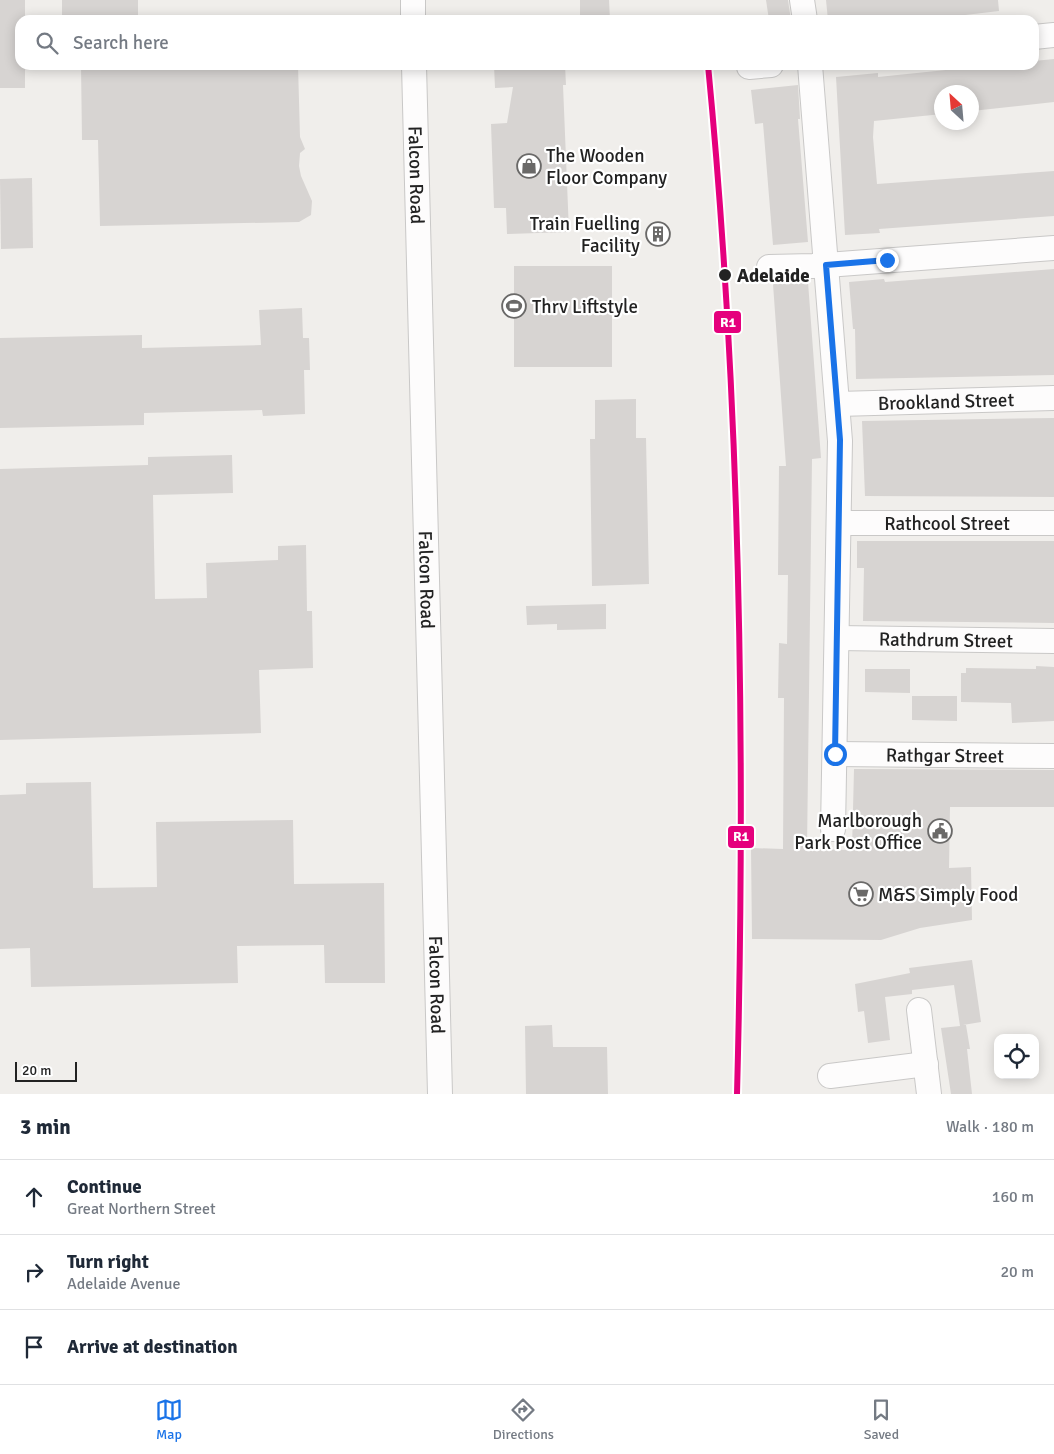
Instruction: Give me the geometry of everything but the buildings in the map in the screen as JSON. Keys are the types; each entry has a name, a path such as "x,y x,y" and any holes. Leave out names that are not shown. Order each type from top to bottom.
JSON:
{"street":[{"path":"412,0 413,15"},
{"path":"802,0 804,15"},
{"path":"1039,36 1054,35"},
{"name":"Falcon Road","path":"414,70 440,1094"},
{"path":"810,70 838,404 841,465 833,829"},
{"path":"769,267 826,265 1054,248"},
{"name":"Brookland Street","path":"838,404 1054,398"},
{"name":"Rathcool Street","path":"839,523 1054,523"},
{"name":"Rathdrum Street","path":"837,638 1054,641"},
{"name":"Rathgar Street","path":"835,754 1054,756"},
{"path":"919,1010 930,1094"},
{"path":"830,1076 926,1064"}],"transit line":[{"name":"R1","path":"708,70 728,322 738,579 741,837 737,1094"}],"place":[{"name":"The Wooden Floor Company","path":"529,166"},
{"name":"Train Fuelling Facility","path":"658,234"},
{"name":"Adelaide","path":"725,275"},
{"name":"Thrv Liftstyle","path":"514,306"},
{"name":"Marlborough Park Post Office","path":"940,831"},
{"name":"M&S Simply Food","path":"861,894"}],"route":[{"path":"835,754 841,465 826,265 887,260"}]}
